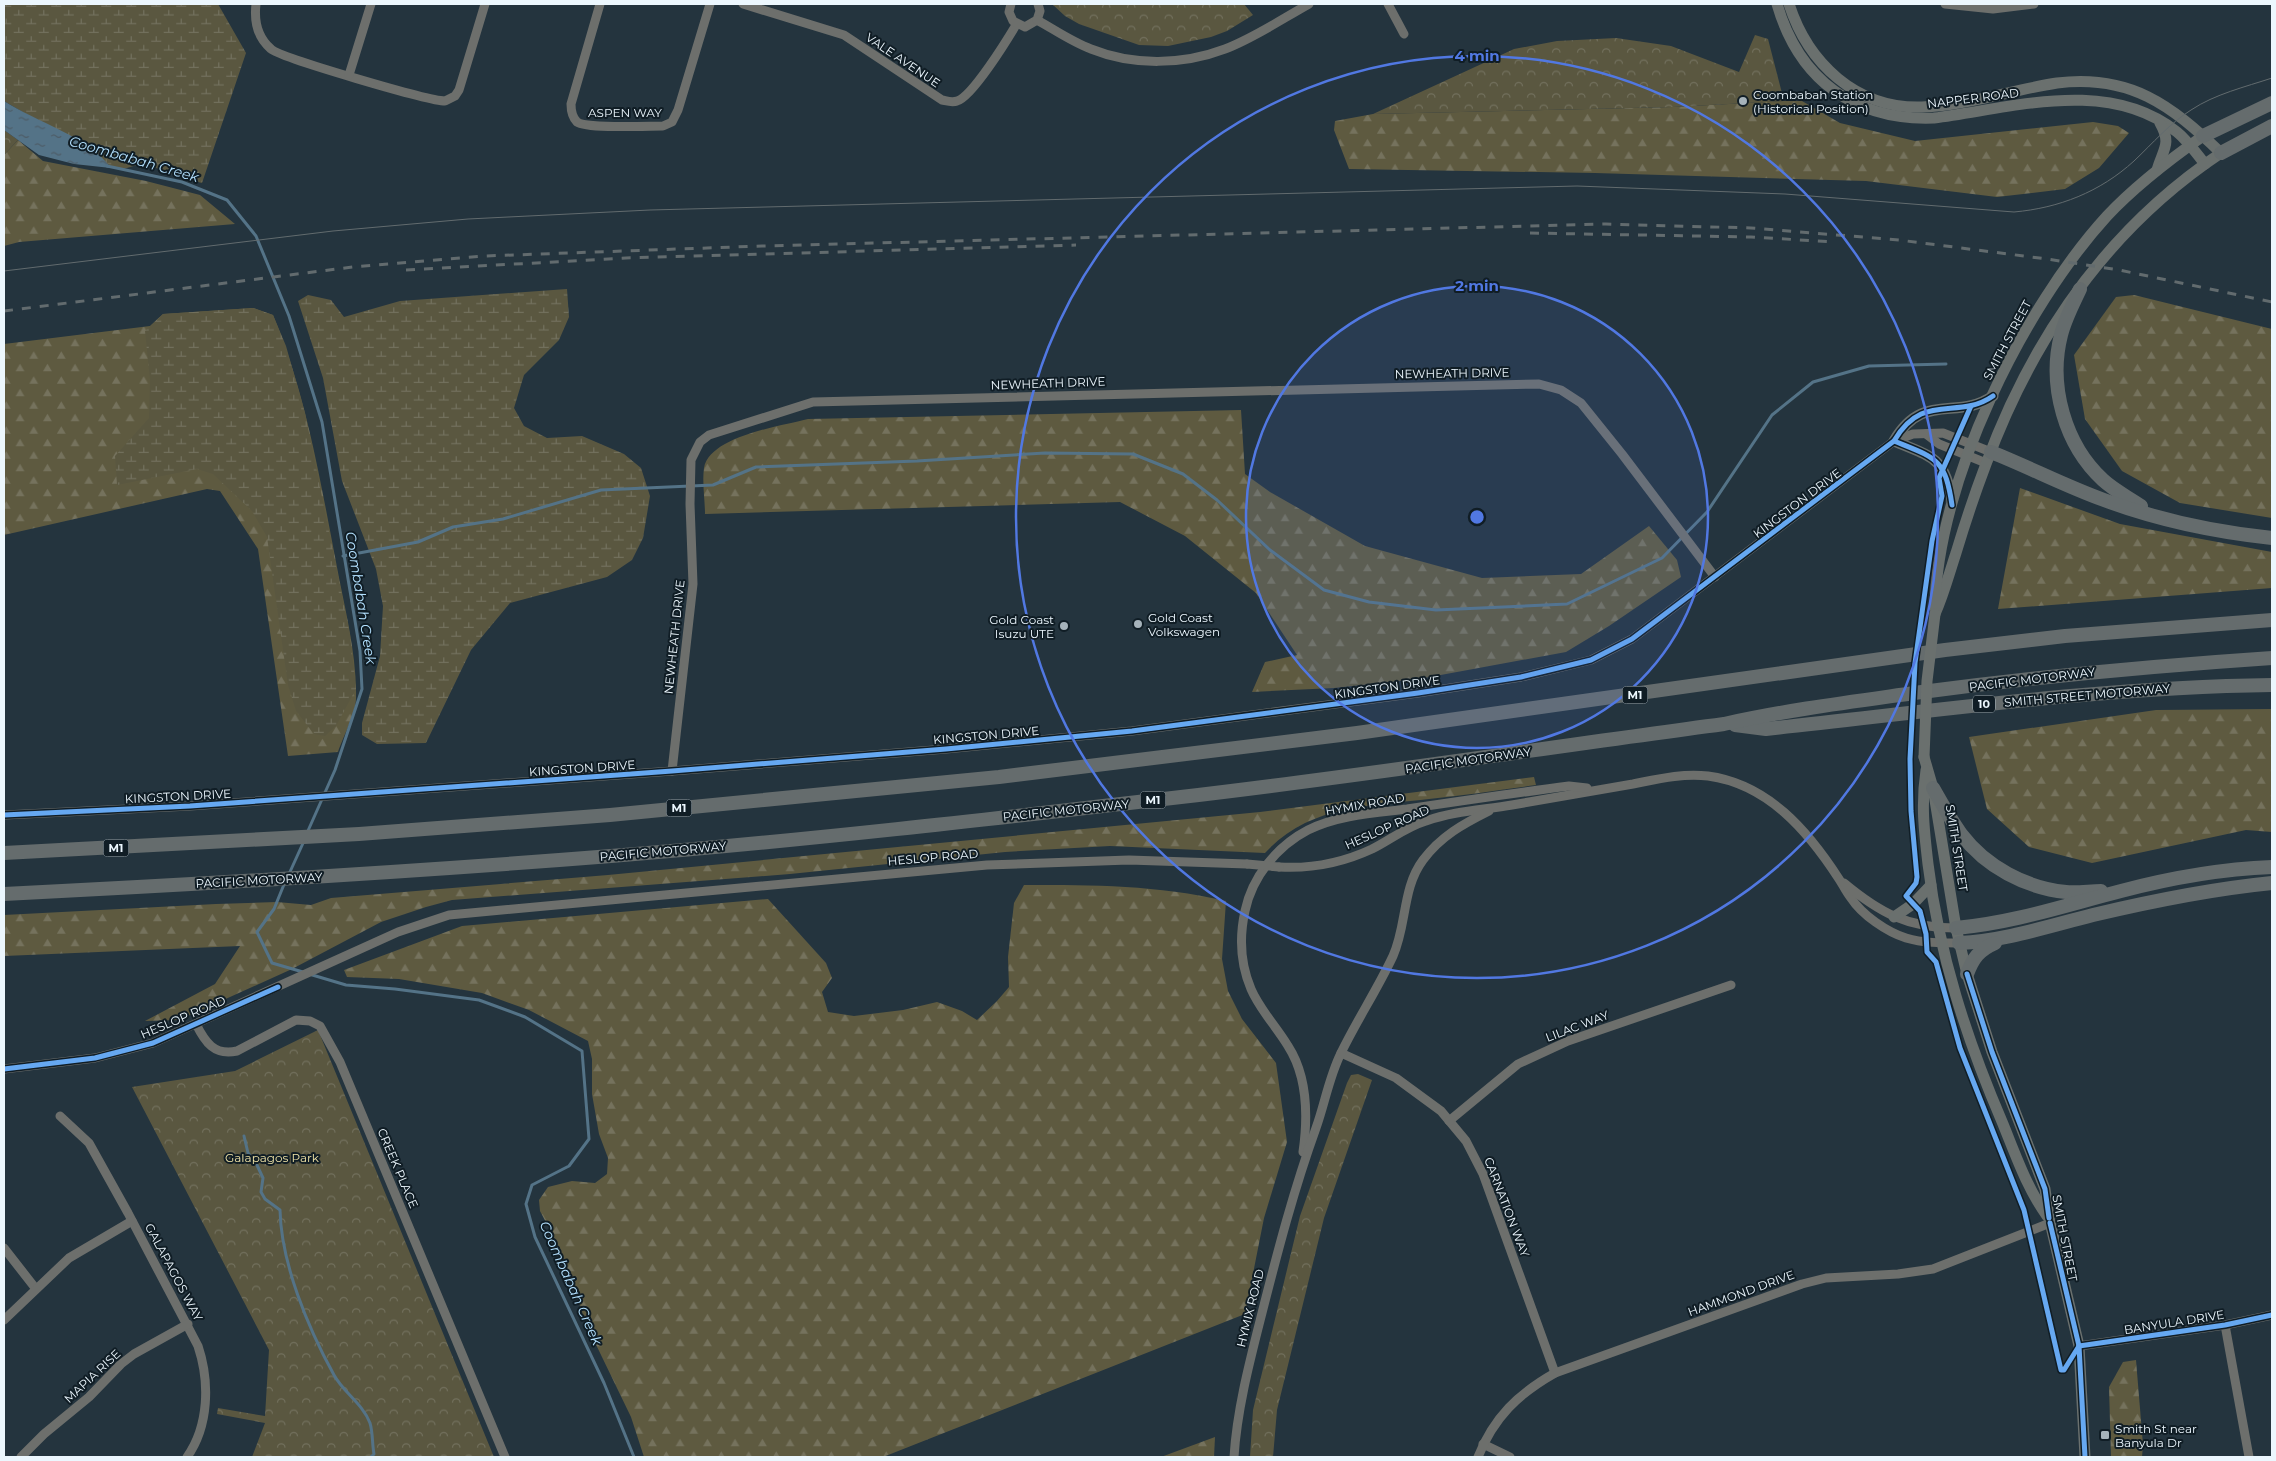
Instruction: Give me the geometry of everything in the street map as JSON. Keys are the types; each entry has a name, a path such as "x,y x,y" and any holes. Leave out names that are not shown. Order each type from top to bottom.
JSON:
{"highway":[{"path":"2202,136 2272,103"},
{"path":"2221,153 2272,126"},
{"path":"2080,289 2065,322 2058,348 2058,384 2063,416 2083,457 2102,479 2127,498 2160,518"},
{"path":"1988,458 2103,500 2160,518 2227,533 2272,538"},
{"name":"M1","path":"4,854 359,834 640,812 1100,766 1723,683 1945,650 2065,636 2272,620"},
{"name":"PACIFIC MOTORWAY","path":"4,894 350,874 614,856 815,837 1105,806 1341,777 1724,724 1783,711 2027,678 2145,666 2272,658"},
{"name":"SMITH STREET MOTORWAY","path":"1724,724 1766,729 2092,693 2164,688 2272,685"},
{"path":"1933,788 1967,841 1984,857 2008,874 2037,886 2068,892 2122,890"},
{"path":"1956,928 2008,920 2122,890 2208,874 2272,867"},
{"path":"1959,943 2011,935 2142,904 2236,887 2272,883"},
{"path":"1967,974 1979,952 2011,935"}],"main road":[{"name":"NAPPER ROAD","path":"1777,4 1792,42 1816,75 1840,95 1884,114 1914,119 1934,118 2052,102 2083,100 2121,105 2142,112 2173,129 2190,145 2205,164"},
{"name":"NAPPER ROAD","path":"1789,4 1797,29 1816,59 1851,88 1878,100 1905,106 1935,106 2046,85 2076,81 2097,82 2132,90 2156,100 2176,113 2221,153"},
{"path":"2157,170 2167,143 2160,122"},
{"name":"SMITH STREET","path":"2049,1220 2033,1196 1982,1075 1958,1005 1938,928 1931,885 1922,797 1925,762 1926,681 1935,614 1936,588 1952,505 1970,450 1993,396 2030,323 2070,260 2122,201 2157,170 2202,136"},
{"name":"SMITH STREET","path":"1935,614 1945,592 1956,551 1988,458 2035,355 2059,315 2133,224 2168,192 2221,153"},
{"path":"1952,505 1948,481 1936,460 1894,441 1903,426 1924,413 1943,407 1977,405 1993,396"},
{"name":"SMITH STREET","path":"1925,762 1933,788 1956,928 1967,974 1992,1052 2045,1189 2049,1220 2079,1346 2084,1457"},
{"path":"1894,917 1913,904 1931,885"}],"street":[{"path":"256,4 257,29 260,38 273,51 439,102 450,99 459,90 485,4"},
{"path":"349,75 371,4"},
{"name":"ASPEN WAY","path":"600,4 571,104 574,118 578,122 590,126 663,126 672,122 678,110 710,4"},
{"name":"VALE AVENUE","path":"743,4 844,36 942,100 951,102 959,101 974,89 1016,25"},
{"path":"1011,4 1010,17 1016,25 1030,26 1037,20 1040,11 1038,4"},
{"path":"1037,20 1071,40 1093,50 1133,60 1162,61 1189,58 1225,49 1309,4"},
{"path":"1388,4 1404,34"},
{"path":"1945,4 1980,8 2034,4"},
{"name":"NEWHEATH DRIVE","path":"672,771 693,584 690,472 694,450 709,435 813,402 1539,384 1561,390 1581,403 1674,521 1715,577"},
{"name":"KINGSTON DRIVE","path":"4,815 362,794 946,749 1132,731 1418,693 1522,677 1591,660 1624,644 1894,441 1913,434 1943,433 1970,450 1988,458"},
{"name":"HESLOP ROAD","path":"4,1069 94,1058 153,1043 418,924 466,912 987,865 1129,860 1312,867 1332,863 1371,849 1425,821 1460,812 1683,775 1708,776 1737,783 1758,793 1787,814 1819,851 1852,900 1882,925 1904,937 1941,943 1959,943"},
{"name":"HYMIX ROAD","path":"1301,1167 1307,1121 1300,1073 1289,1047 1257,1001 1242,960 1240,946 1243,916 1250,892 1258,877 1284,846 1309,830 1327,822 1569,786 1595,790"},
{"name":"HYMIX ROAD","path":"1234,1457 1248,1368 1287,1212 1301,1167 1317,1126 1331,1078 1341,1053 1394,954 1407,895 1422,861 1438,843 1456,828 1493,808"},
{"name":"HESLOP ROAD","path":"1839,879 1867,901 1894,917 1919,925 1956,928"},
{"name":"LILAC WAY","path":"1449,1121 1518,1064 1568,1041 1731,985"},
{"name":"CREEK PLACE","path":"196,1024 211,1048 228,1053 237,1051 296,1020 310,1021 320,1026 340,1062 505,1457"},
{"name":"CARNATION WAY","path":"1341,1053 1396,1078 1440,1112 1466,1141 1483,1174 1555,1373"},
{"name":"GALAPAGOS WAY","path":"60,1116 89,1143 188,1324 205,1366 205,1409 199,1433 187,1457"},
{"name":"HAMMOND DRIVE","path":"1478,1457 1504,1413 1522,1394 1555,1373 1802,1284 1826,1278 1898,1274 1933,1268 2049,1220"},
{"path":"4,1320 68,1258 132,1221"},
{"path":"4,1248 36,1289"},
{"name":"BANYULA DRIVE","path":"2079,1346 2225,1325 2272,1315"},
{"name":"MAPIA RISE","path":"21,1457 44,1434 88,1397 121,1364 134,1354 188,1324"},
{"path":"2225,1325 2249,1457"},
{"path":"1484,1444 1510,1457"}],"green space":[{"path":"4,4 218,4 246,53 202,183 178,177 144,163 120,170 111,167 85,144 4,101"},
{"path":"1052,4 1244,4 1253,15 1227,31 1211,37 1168,46 1139,45 1079,24 1065,16"},
{"path":"1755,35 1768,39 1784,101 1673,107 1373,114 1514,49 1557,41 1616,38 1671,46 1739,72"},
{"path":"1802,101 1840,123 1915,141 2093,122 2118,126 2129,133 2099,168 2065,189 1997,197 1866,181 1595,173 1349,169 1334,130 1335,121 1373,114 1673,107"},
{"path":"4,130 18,140 4,155"},
{"path":"18,140 43,161 146,181 200,195 235,224 19,242 4,246 4,155"},
{"path":"567,289 569,317 559,340 524,375 514,408 524,426 547,438 582,436 624,454 641,468 650,496 643,538 632,560 607,577 510,603 471,650 426,743 377,744 362,735 362,723 380,656 383,606 376,569 342,481 323,378 298,301 308,295 331,300 344,317 400,301"},
{"path":"2134,295 2272,329 2272,518 2180,503 2122,471 2085,419 2074,355 2116,297"},
{"path":"253,308 273,315 295,375 318,468 346,613 356,681 356,698 352,718 338,752 288,756 258,549 220,491 207,489 4,535 4,344 150,326 163,314"},
{"path":"253,308 273,315 286,346 305,413 350,635 356,689 336,726 325,736 314,734 296,711 288,685 267,537 252,511 213,474 197,469 117,485 115,456 149,418 150,380 145,331 163,314"},
{"path":"1241,410 1245,474 1270,492 1365,546 1482,578 1581,574 1649,526 1677,560 1681,577 1609,626 1566,652 1419,679 1334,688 1252,692 1265,662 1297,655 1256,593 1185,536 1120,502 705,514 704,468 709,457 732,440 765,429 808,419"},
{"path":"2020,488 2120,524 2272,552 2272,588 1998,609"},
{"path":"2272,709 2272,832 2246,830 2092,863 2029,847 1987,809 1969,737 2156,710"},
{"path":"1534,777 1536,785 1341,811 1301,825 1282,837 1265,853 1110,846 1005,852 790,874 452,900 381,922 292,969 179,1020 145,1021 215,984 240,946 4,956 4,915 277,902 311,905 331,898 608,875 1260,812"},
{"path":"1024,885 1125,887 1175,892 1226,901 1222,959 1228,991 1242,1019 1276,1063 1287,1142 1264,1218 1245,1314 883,1457 644,1457 631,1417 587,1326 560,1249 540,1211 539,1200 548,1187 572,1181 595,1183 607,1174 608,1158 599,1134 592,1094 592,1059 588,1041 529,1010 482,993 399,979 347,977 344,970 462,926 768,899 826,963 832,978 822,992 828,1012 854,1016 903,1010 937,1002 962,1011 977,1020 1009,987 1008,957 1014,903"},
{"name":"Galapagos Park","path":"318,1030 494,1457 252,1457 265,1423 217,1414 218,1408 265,1416 269,1350 132,1087 235,1071"},
{"path":"1358,1074 1372,1080 1324,1218 1277,1410 1273,1457 1250,1457 1253,1410 1300,1216 1347,1083 1351,1075"},
{"path":"2136,1360 2143,1445 2142,1457 2111,1457 2109,1387 2123,1362"},
{"path":"1215,1437 1214,1457 1161,1457"}],"water":[{"path":"4,101 75,138 101,157 111,168 74,164 39,155 4,130"}],"waterway":[{"name":"Coombabah Creek","path":"107,166 182,182 227,200 256,236 289,316 322,422 360,651 362,689 335,770 307,833"},
{"path":"343,556 418,542 453,527 503,519 601,490 713,485 756,467 917,461 1045,453 1133,454 1183,474 1217,500 1270,550 1324,590 1369,602 1436,610 1567,604 1662,558 1707,512 1772,415 1813,382 1869,366 1946,364"},
{"name":"Coombabah Creek","path":"289,874 304,841"},
{"name":"Coombabah Creek","path":"285,882 274,909 257,932 272,963 303,972"},
{"name":"Coombabah Creek","path":"309,974 346,985 395,989 479,1000 525,1017 582,1051 589,1139 569,1166 532,1185 526,1204 535,1237 604,1383 634,1457"},
{"path":"244,1136 248,1153 256,1163 263,1178 261,1192 265,1199 280,1210 285,1252 298,1295 315,1337 334,1375 363,1410 370,1423 374,1454 371,1457"}],"tram line":[{"path":"4,271 333,231 468,219 650,210 1577,186 1785,194 2014,212 2047,207 2093,190 2121,172 2183,115 2200,104 2220,95 2272,78"}],"railway":[{"path":"4,311 353,267 485,256 762,246 1606,224 1751,228 1899,240 2119,270 2272,302"},
{"path":"1530,233 1751,237 1835,242"},
{"path":"406,270 626,258 1076,245"}],"cycle path":[{"path":"4,815 190,806 946,749 1132,731 1418,693 1521,677 1591,660 1632,639 1894,441 1905,426 1917,416 1929,411 1966,407 1980,403 1993,396"},
{"path":"1971,406 1939,478 1942,496 1932,541 1915,663 1910,759 1911,811 1917,877 1916,883 1906,896 1920,911 1926,934 1927,952 1936,962 1960,1048 2024,1210 2061,1370 2064,1370 2079,1346"},
{"path":"1894,441 1929,456 1936,462 1946,478 1952,505"},
{"path":"1967,974 1992,1052 2045,1189 2049,1218"},
{"path":"4,1069 95,1058 153,1043 278,987"},
{"path":"2050,1223 2079,1346 2085,1457"},
{"path":"2079,1346 2225,1325 2272,1315"}],"place":[{"name":"Coombabah Station (Historical Position)","path":"1743,101"},
{"name":"Gold Coast Volkswagen","path":"1138,624"},
{"name":"Gold Coast Isuzu UTE","path":"1064,626"},
{"name":"Smith St near Banyula Dr","path":"2105,1435"}]}
